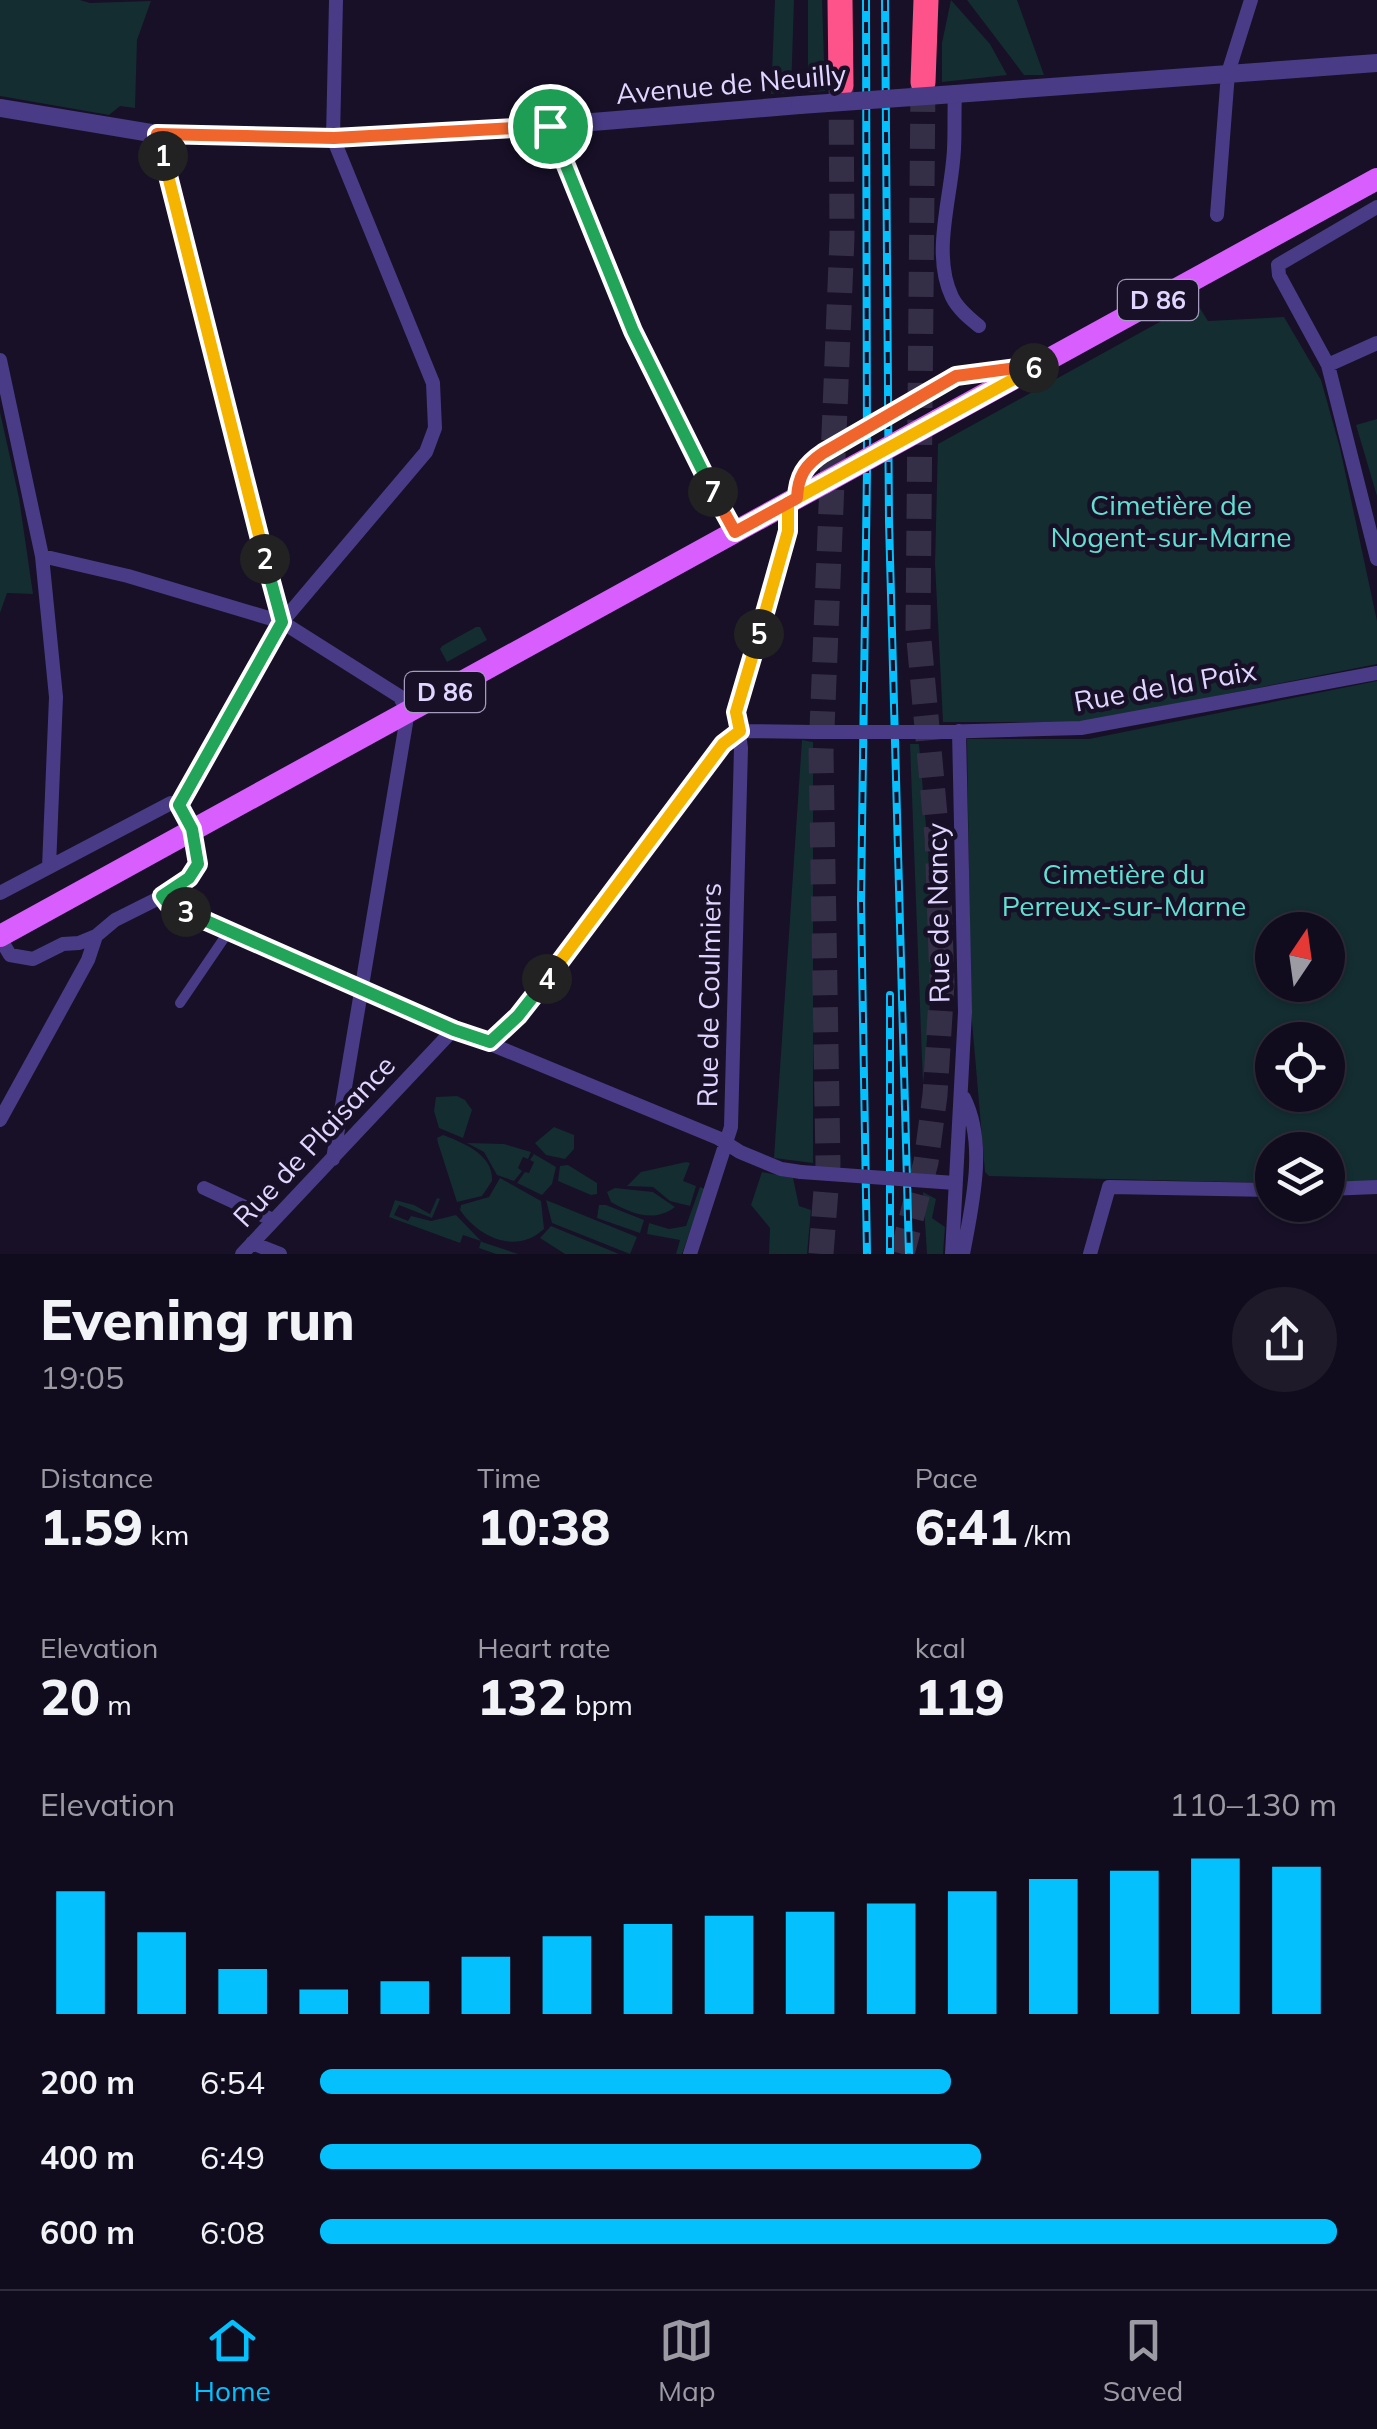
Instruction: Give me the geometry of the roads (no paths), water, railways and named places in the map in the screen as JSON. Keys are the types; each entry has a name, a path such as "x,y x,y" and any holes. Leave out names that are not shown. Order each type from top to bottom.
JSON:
{"highway":[{"path":"840,0 841,86"},
{"path":"924,82 926,0"}],"main road":[{"name":"D 86","path":"0,937 1377,179"}],"street":[{"path":"179,805 282,622 426,452 435,428 433,383 334,138 336,0"},
{"path":"1217,215 1228,73 1251,0"},
{"name":"Avenue de Neuilly","path":"0,108 157,134 334,138 550,126 1377,63"},
{"path":"954,94 954,152 944,266 952,296 962,312 979,326"},
{"path":"550,126 622,304 678,426 735,532"},
{"path":"157,134 282,622"},
{"path":"1377,208 1278,266 1328,365 1377,559"},
{"path":"1328,365 1377,343"},
{"path":"0,360 42,556 56,697 50,867"},
{"path":"490,1042 518,1016 723,744 740,731 736,712 788,531 792,500 806,465 956,376 1039,365"},
{"path":"42,556 128,576 282,622 399,696 408,711 333,1159"},
{"name":"Rue de la Paix","path":"740,731 1082,728 1377,673"},
{"name":"Rue de Coulmiers","path":"690,1254 731,1127 740,731"},
{"name":"Rue de Nancy","path":"952,1254 965,1012 960,732"},
{"path":"0,893 171,802 179,805 192,829 198,864 189,878 115,920 96,936 63,944 33,958 10,956 0,937"},
{"path":"162,896 168,904 228,931 781,1170 955,1183"},
{"path":"180,1003 228,931"},
{"path":"0,1120 88,960 96,936"},
{"name":"Rue de Plaisance","path":"247,1249 454,1030"},
{"name":"Rue de Nancy","path":"962,1094 972,1114 975,1169 964,1254"},
{"path":"1090,1254 1109,1187 1255,1190"},
{"path":"204,1188 273,1220"},
{"path":"1345,1189 1377,1188"},
{"path":"247,1249 280,1254"}],"tunnel":[{"path":"902,1254 926,1162 942,983 937,837 918,629 923,82"},
{"path":"821,1254 828,1164 821,753 842,237 841,85"}],"railway":[{"path":"866,0 867,469 861,902 867,1254"},
{"path":"885,0 889,522 909,1254"},
{"path":"890,995 890,1254"}],"park label":[{"name":"Cimetière de Nogent-sur-Marne","path":"1171,521"},
{"name":"Cimetière du Perreux-sur-Marne","path":"1124,890"}]}
